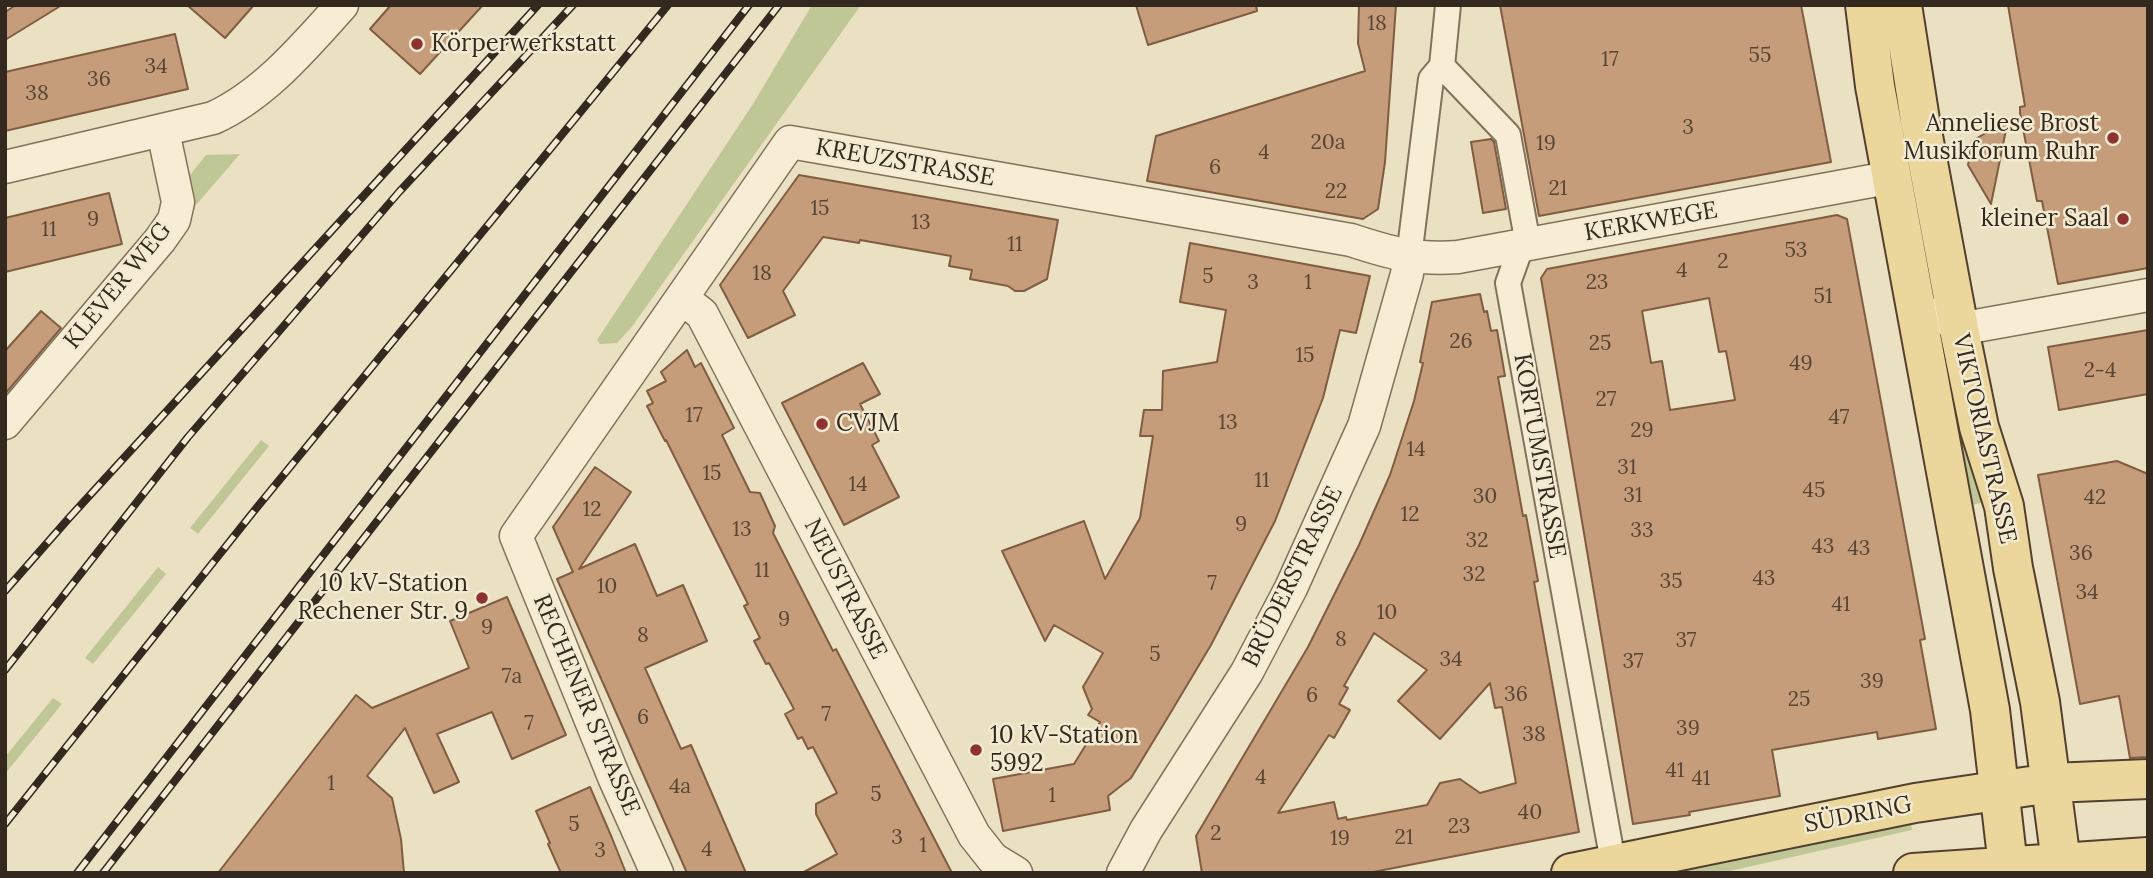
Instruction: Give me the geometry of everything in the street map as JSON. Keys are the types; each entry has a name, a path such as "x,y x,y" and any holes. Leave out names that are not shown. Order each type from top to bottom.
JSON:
{"main road":[{"name":"VIKTORIASTRASSE","path":"1865,5 1875,86 1990,710 2009,869"},
{"name":"VIKTORIASTRASSE","path":"1902,5 1920,120 1959,329 1979,427 2004,506 2013,568 2040,702 2062,868"},
{"name":"SÜDRING","path":"1570,873 1615,868 1915,803 2051,783 2148,779"},
{"path":"1913,873 2062,868 2148,857"}],"street":[{"path":"5,167 163,131 213,118 236,107 280,70 342,5"},
{"path":"1409,257 1431,79 1442,66 1448,5"},
{"name":"KORTUMSTRASSE","path":"1442,66 1508,135 1526,233 1508,283 1615,868"},
{"name":"KLEVER WEG","path":"5,423 174,220 178,202 163,131"},
{"name":"KREUZSTRASSE","path":"516,536 790,142 1351,240 1409,257"},
{"name":"KERKWEGE","path":"1409,257 1429,260 1458,257 1893,177"},
{"name":"BRÜDERSTRASSE","path":"1123,873 1146,830 1247,672 1291,588 1364,426 1409,257"},
{"path":"1913,288 1959,329 2148,295"},
{"name":"NEUSTRASSE","path":"682,298 702,314 974,835 993,859 1016,873"},
{"name":"RECHENER STRASSE","path":"516,536 614,777 657,873"}],"green space":[{"path":"812,5 861,5 631,328 617,343 600,344 597,340 753,104"},
{"path":"240,154 196,205 190,175 206,155"},
{"path":"1942,331 1984,502 1972,505 1938,334"},
{"path":"261,440 269,446 198,534 190,528"},
{"path":"158,567 166,574 93,664 85,658"},
{"path":"53,698 62,704 5,774 5,757"},
{"path":"1910,818 1912,830 1721,873 1657,873"}],"building":[{"path":"16,5 62,5 5,40 5,12"},
{"path":"187,5 254,5 225,38"},
{"name":"Körperwerkstatt","path":"391,5 483,5 420,74 370,29"},
{"path":"1136,5 1256,5 1257,11 1148,45"},
{"path":"1359,5 1396,5 1385,162 1378,209 1363,219 1147,181 1156,136 1365,71 1358,43"},
{"path":"1500,5 1801,5 1831,162 1539,216"},
{"path":"2008,5 2148,5 2148,268 2058,284 2042,201 2037,201 2020,113 2020,107 2025,106"},
{"path":"175,34 188,89 5,131 5,72"},
{"path":"2008,120 1991,204 1968,165 1972,141"},
{"path":"1491,139 1494,142 1506,209 1483,213 1471,142"},
{"path":"799,175 1058,220 1047,279 1024,291 1015,291 1008,286 970,279 972,270 949,266 951,256 860,240 859,243 823,237 783,291 795,315 748,338 720,285"},
{"path":"109,193 122,244 5,272 5,218"},
{"path":"1837,215 1847,219 1925,639 1920,640 1936,729 1878,739 1877,732 1772,750 1780,796 1633,824 1541,278 1547,269","holes":["1709,298 1719,352 1726,351 1735,400 1670,410 1662,361 1651,363 1642,311"]},
{"path":"1190,243 1370,276 1356,333 1340,330 1323,398 1275,521 1211,645 1131,778 1108,796 1110,810 1003,831 993,779 1074,764 1100,722 1088,715 1092,709 1083,687 1103,653 1054,625 1045,641 1002,551 1084,521 1105,579 1140,518 1153,436 1140,436 1144,410 1162,410 1163,371 1217,362 1226,310 1180,302"},
{"path":"1480,294 1491,331 1497,330 1505,376 1498,377 1523,516 1526,515 1538,581 1534,582 1579,832 1368,873 1202,873 1196,836 1308,647 1359,545 1390,475 1414,401 1432,302","holes":["1374,633 1427,670 1398,701 1440,739 1490,683 1495,708 1502,707 1516,783 1480,793 1460,779 1440,783 1427,805 1347,820 1346,817 1338,819 1334,802 1278,813 1329,735 1334,738 1350,710 1339,704 1348,688 1344,686"]},
{"path":"41,311 61,328 5,394 5,351"},
{"path":"2148,330 2148,394 2059,410 2048,347"},
{"path":"687,350 695,367 701,363 734,428 722,435 750,492 760,493 775,526 773,533 952,873 802,873 837,854 816,814 816,804 837,793 813,747 808,749 802,737 798,739 785,714 794,709 754,641 760,638 744,606 748,604 647,406 653,403 647,391 666,381 661,372"},
{"path":"863,363 880,394 860,404 879,441 872,445 899,497 844,525 782,403"},
{"path":"2117,461 2148,474 2148,757 2130,758 2119,696 2080,704 2038,475"},
{"path":"595,467 631,492 579,569 635,544 657,596 683,585 707,641 645,668 681,749 691,745 746,873 687,873 557,579 573,572 553,527"},
{"path":"507,597 566,735 512,759 492,712 437,734 459,782 434,793 405,728 367,776 392,798 401,839 404,873 218,873 356,695 372,708 469,668 450,621"},
{"path":"590,787 626,873 561,873 548,844 550,843 536,811"}],"railway":[{"path":"5,591 538,5"},
{"path":"5,670 188,437 399,192 573,5"},
{"path":"5,824 254,511 668,5"},
{"path":"77,873 749,5"},
{"path":"103,873 779,5"}],"place":[{"name":"Körperwerkstatt","path":"417,44"},
{"name":"Anneliese Brost Musikforum Ruhr","path":"2113,138"},
{"name":"kleiner Saal","path":"2123,219"},
{"name":"CVJM","path":"822,424"},
{"name":"10 kV-Station Rechener Str. 9","path":"482,598"},
{"name":"10 kV-Station 5992","path":"976,750"}]}
